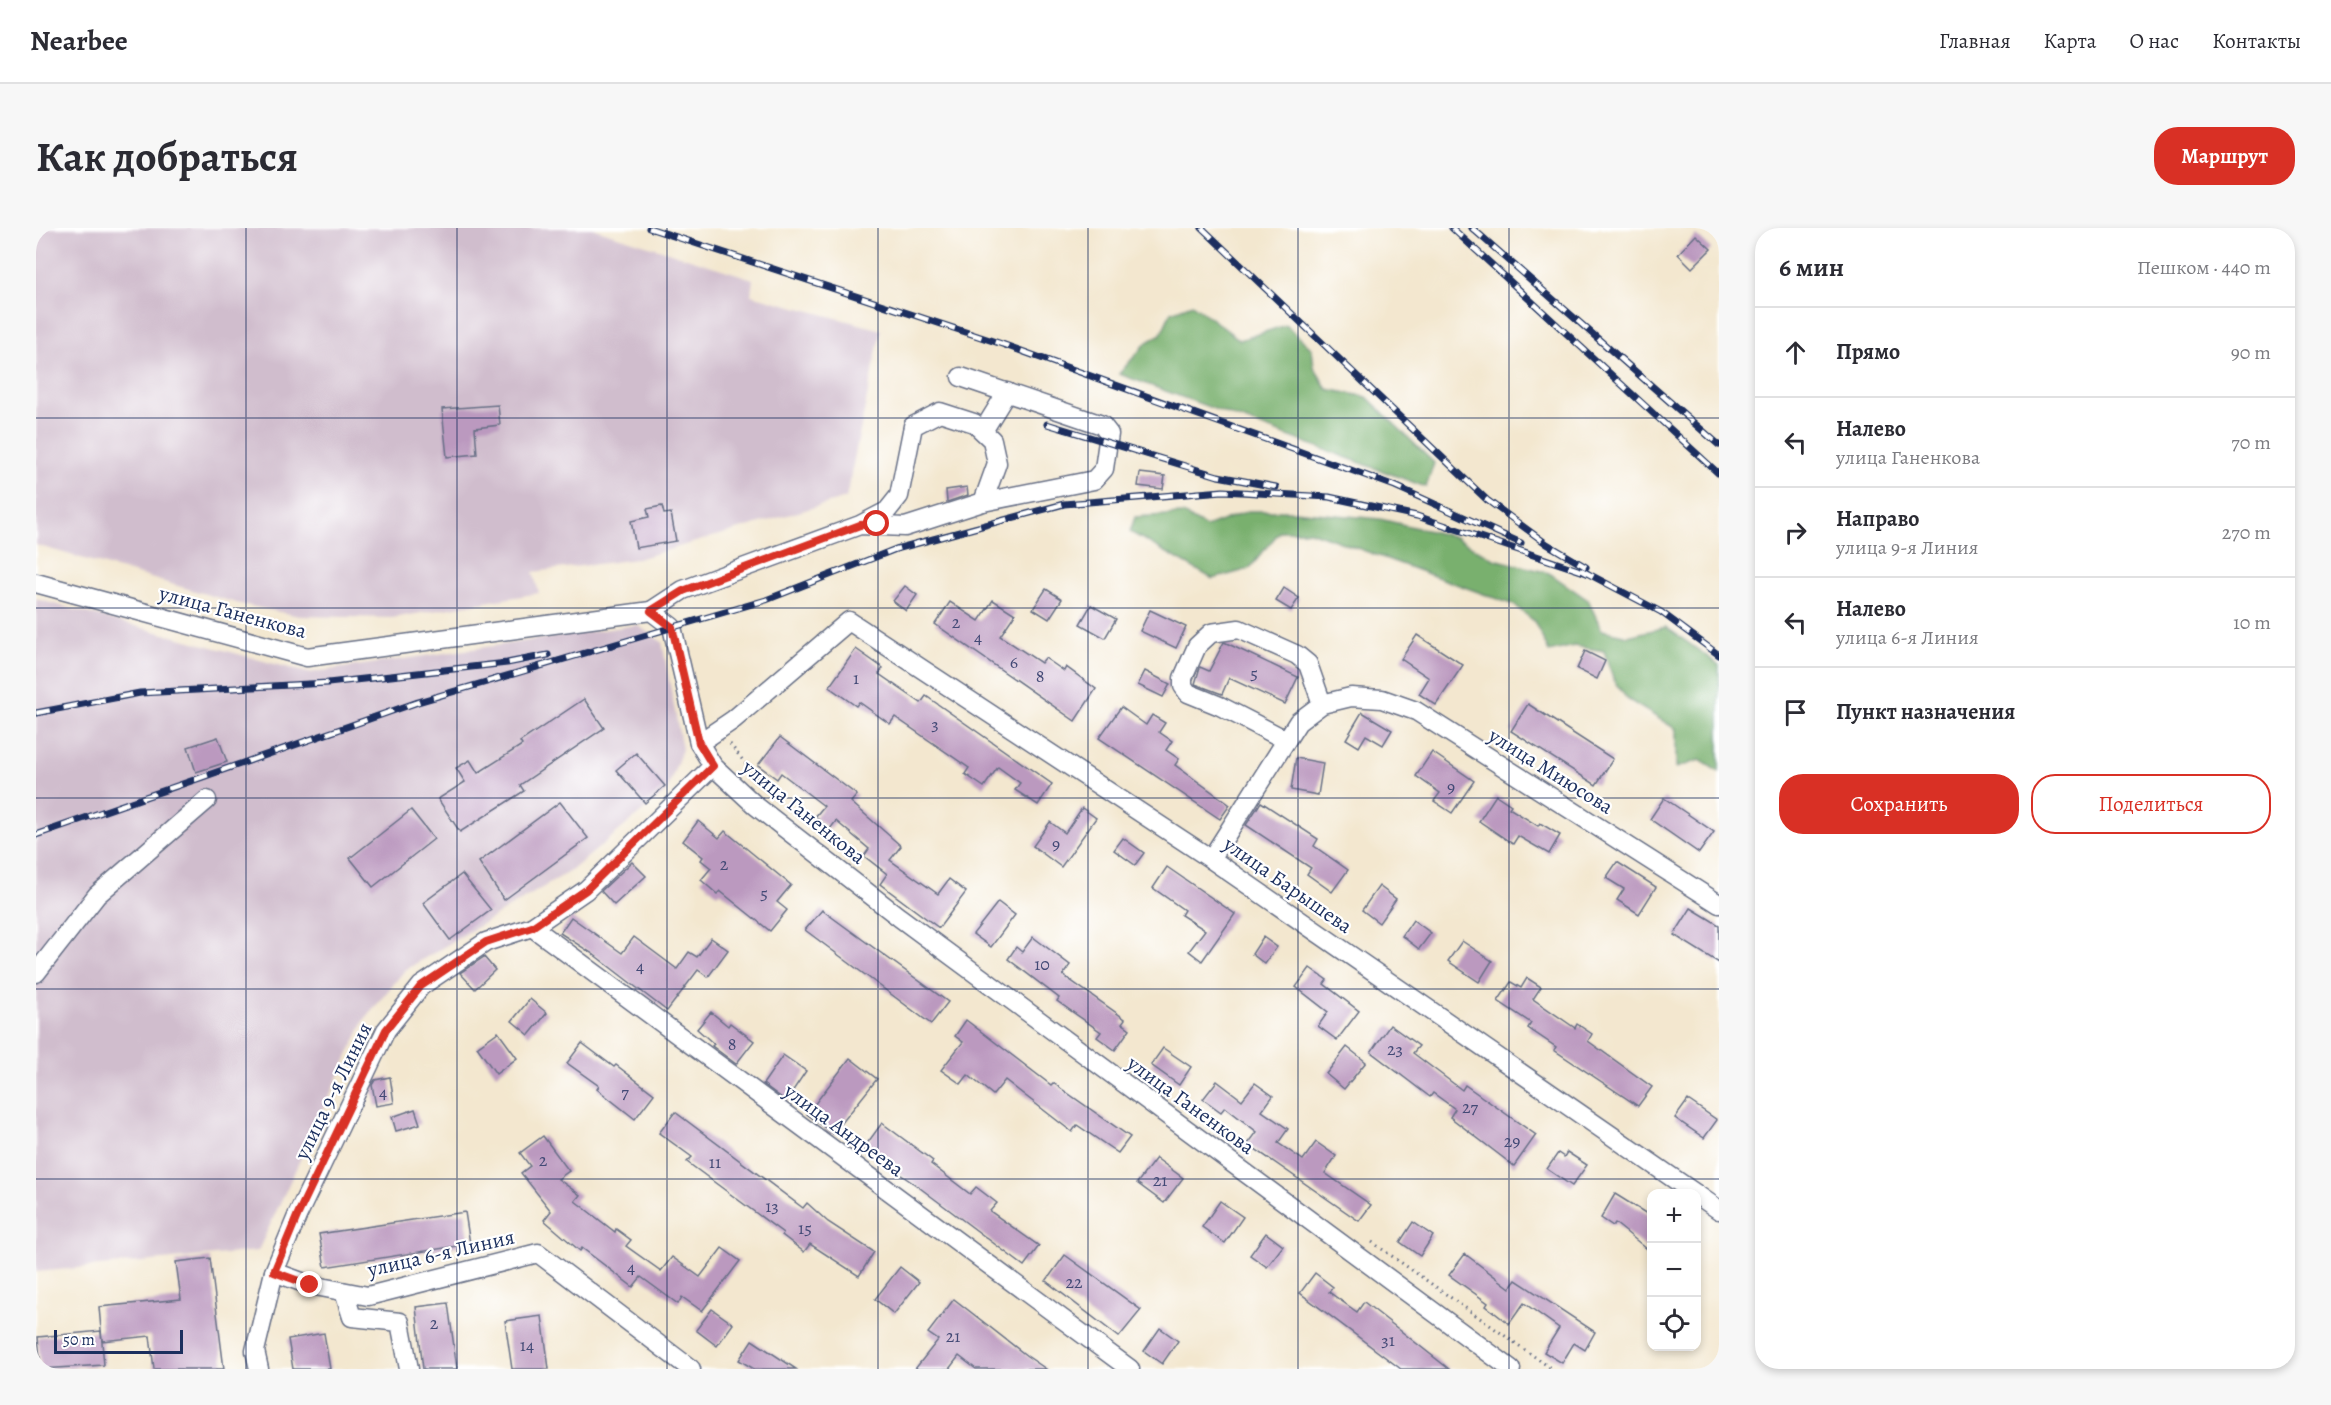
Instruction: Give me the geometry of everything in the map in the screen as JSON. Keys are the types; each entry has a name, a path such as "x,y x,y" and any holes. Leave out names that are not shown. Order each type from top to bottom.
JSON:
{"street":[{"path":"860,525 905,527 983,502 1094,480 1104,469 1109,434 1102,425 961,377"},
{"path":"983,430 1007,392"},
{"path":"651,611 683,591 860,525 887,511 898,496 913,426 940,412 974,423 992,440 998,463 983,502"},
{"name":"улица Ганенкова","path":"36,582 307,657 651,611 672,627 699,743 713,766 756,806 898,917 1511,1369"},
{"name":"улица Барышева","path":"699,743 733,720 849,621 1212,859 1689,1189"},
{"path":"1212,859 1298,722 1322,704 1308,664 1297,655 1239,629 1211,633 1197,646 1183,678 1183,686 1188,693 1220,706 1286,740"},
{"name":"улица Миюсова","path":"1322,704 1351,697 1382,699 1416,711 1719,904"},
{"name":"улица 9-я Линия","path":"259,1369 255,1351 274,1272 298,1214 386,1030 421,986 486,942 532,927 586,890 713,766"},
{"path":"36,973 97,895 207,800"},
{"name":"улица Андреева","path":"532,927 1130,1369"},
{"name":"улица Барышева","path":"1701,1197 1719,1210"},
{"name":"улица 6-я Линия","path":"274,1272 310,1285 369,1296 538,1253 691,1369"},
{"path":"345,1292 352,1317 400,1322 409,1369"}],"shaded area":[{"path":"36,228 592,228 753,279 751,295 881,330 846,498 637,559 533,572 539,593 392,618 299,616 240,604 36,545"},
{"path":"36,599 308,673 637,625 662,642 682,749 667,791 572,870 405,970 365,1019 258,1251 36,1272"}],"green space":[{"path":"1192,304 1240,340 1286,325 1312,349 1314,367 1327,389 1367,397 1434,463 1426,487 1119,374 1147,342 1161,334 1171,312"},
{"path":"1248,511 1293,511 1380,519 1455,537 1494,559 1549,573 1588,600 1602,630 1628,636 1666,627 1719,665 1719,772 1700,760 1676,768 1676,729 1627,699 1614,681 1604,651 1574,646 1549,652 1534,621 1514,605 1310,531 1280,531 1249,569 1213,579 1130,532 1135,517 1183,514 1206,527"}],"building":[{"path":"1696,235 1711,249 1692,268 1678,254"},
{"path":"498,405 500,425 475,428 477,454 447,457 442,409"},
{"path":"1140,473 1165,476 1163,489 1138,486"},
{"path":"967,487 968,495 947,502 946,490"},
{"path":"662,506 664,514 671,513 676,541 636,548 631,521 649,517 647,509"},
{"path":"905,586 917,595 906,611 893,601"},
{"path":"1284,588 1299,598 1291,610 1276,601"},
{"path":"1046,589 1062,599 1049,619 1033,609"},
{"path":"993,600 1015,614 1000,636 1041,663 1045,658 1064,671 1066,667 1096,689 1075,721 935,624 950,602 979,621"},
{"path":"1091,605 1116,619 1105,638 1080,624"},
{"path":"1150,610 1186,627 1176,648 1140,631"},
{"path":"1417,635 1463,665 1436,705 1419,694 1429,678 1401,659"},
{"path":"1224,642 1298,677 1285,704 1229,678 1222,694 1195,684 1200,667 1209,671"},
{"path":"856,649 883,668 879,674 921,703 926,696 1052,784 1038,805 1015,790 1020,783 998,767 984,787 965,774 969,768 895,717 890,724 859,702 856,706 829,687"},
{"path":"1585,651 1605,661 1597,679 1577,669"},
{"path":"1145,671 1170,684 1163,697 1138,685"},
{"path":"584,699 604,728 520,785 524,791 460,832 438,799 465,782 456,768 470,760 478,773 522,745 520,742"},
{"path":"1528,704 1613,759 1596,785 1511,731"},
{"path":"1121,707 1146,725 1152,715 1165,723 1159,732 1172,741 1166,750 1179,759 1175,765 1230,805 1220,819 1099,738"},
{"path":"1362,712 1392,730 1383,745 1366,735 1359,747 1346,739"},
{"path":"218,737 227,762 196,772 188,747"},
{"path":"780,737 857,795 851,802 901,846 890,860 938,894 949,879 966,892 939,928 880,884 887,874 864,856 869,849 836,821 830,829 815,817 824,806 781,773 777,779 758,765"},
{"path":"1432,752 1474,781 1452,813 1434,801 1440,793 1416,776"},
{"path":"636,753 665,786 645,803 616,770"},
{"path":"1296,758 1323,763 1318,795 1291,790"},
{"path":"1496,795 1511,805 1509,808 1538,826 1540,823 1560,835 1549,854 1518,836 1513,844 1479,821"},
{"path":"1664,798 1714,832 1699,853 1650,819"},
{"path":"560,802 588,838 504,900 479,862"},
{"path":"1261,802 1318,839 1314,846 1348,870 1332,892 1307,874 1311,868 1246,825"},
{"path":"1082,808 1096,818 1061,867 1033,846 1050,822 1065,833"},
{"path":"411,810 434,839 373,887 350,858"},
{"path":"698,821 719,838 725,831 791,885 777,902 787,910 770,931 720,891 717,894 701,880 711,868 701,860 703,857 683,841"},
{"path":"1123,838 1144,853 1135,865 1114,850"},
{"path":"632,862 646,876 614,905 601,891"},
{"path":"1617,862 1656,887 1639,914 1617,900 1624,889 1606,878"},
{"path":"1167,867 1235,914 1202,961 1189,951 1205,930 1181,915 1184,910 1153,888"},
{"path":"462,874 491,910 450,940 423,903"},
{"path":"1379,886 1396,899 1379,923 1362,910"},
{"path":"998,902 1015,915 991,947 973,934"},
{"path":"1691,908 1719,925 1719,963 1674,935"},
{"path":"822,910 948,1002 931,1024 805,930"},
{"path":"571,917 622,953 634,937 677,969 689,952 697,957 711,938 728,950 708,977 698,970 667,1011 593,954 560,933"},
{"path":"1413,920 1431,933 1419,949 1402,936"},
{"path":"1033,937 1070,965 1063,975 1125,1019 1122,1023 1130,1029 1115,1050 1097,1037 1101,1032 1057,1001 1059,998 1008,959 1016,947 1022,952"},
{"path":"1263,937 1277,947 1265,964 1252,954"},
{"path":"1462,941 1492,961 1479,982 1448,961"},
{"path":"484,957 495,970 475,989 460,973"},
{"path":"1310,968 1327,980 1324,984 1359,1011 1337,1040 1318,1026 1328,1012 1296,987"},
{"path":"1527,978 1541,987 1533,999 1575,1028 1577,1024 1592,1034 1588,1041 1652,1087 1638,1106 1554,1050 1556,1047 1528,1028 1531,1023 1498,1001 1511,982 1521,988"},
{"path":"530,999 547,1013 529,1035 512,1021"},
{"path":"711,1012 728,1026 730,1023 754,1041 736,1064 712,1046 714,1044 697,1029"},
{"path":"966,1020 1051,1085 1053,1083 1130,1137 1118,1153 1077,1125 1072,1132 1005,1080 993,1095 968,1075 961,1084 941,1070 963,1042 955,1036"},
{"path":"1390,1025 1419,1046 1413,1053 1462,1090 1465,1085 1536,1135 1514,1166 1450,1117 1455,1109 1433,1093 1430,1097 1371,1052"},
{"path":"498,1032 517,1058 496,1074 477,1047"},
{"path":"582,1043 654,1094 635,1119 597,1089 599,1086 567,1063"},
{"path":"1347,1047 1366,1062 1344,1089 1326,1074"},
{"path":"1163,1048 1191,1067 1179,1085 1151,1065"},
{"path":"783,1055 806,1071 786,1101 763,1084"},
{"path":"850,1058 877,1079 833,1134 807,1114"},
{"path":"390,1077 394,1103 376,1106 372,1085 375,1080"},
{"path":"1217,1081 1242,1100 1255,1083 1273,1096 1262,1111 1288,1129 1278,1143 1303,1160 1316,1142 1336,1156 1325,1173 1371,1205 1359,1221 1248,1144 1257,1132 1225,1107 1221,1112 1203,1099"},
{"path":"1688,1100 1717,1120 1704,1138 1675,1118"},
{"path":"415,1109 420,1124 396,1131 392,1117"},
{"path":"675,1112 803,1208 807,1203 828,1222 874,1252 859,1276 810,1244 804,1252 782,1235 783,1233 687,1162 692,1157 659,1133"},
{"path":"882,1123 933,1161 931,1164 970,1194 976,1187 997,1203 990,1211 1039,1246 1024,1266 916,1185 863,1149"},
{"path":"543,1136 569,1171 558,1179 580,1195 575,1201 615,1232 616,1229 631,1240 626,1246 661,1271 672,1257 700,1277 722,1248 740,1261 702,1311 682,1297 678,1304 641,1277 633,1287 582,1248 580,1251 544,1220 551,1211 521,1173 530,1166 520,1153"},
{"path":"1567,1152 1587,1165 1572,1186 1547,1169 1558,1153 1564,1157"},
{"path":"1156,1158 1183,1178 1164,1203 1137,1183"},
{"path":"1615,1194 1647,1214 1647,1249 1615,1223 1613,1226 1601,1218"},
{"path":"1220,1201 1243,1217 1225,1243 1202,1227"},
{"path":"465,1212 470,1244 325,1267 319,1234"},
{"path":"1413,1222 1433,1236 1420,1256 1400,1242"},
{"path":"1266,1233 1283,1246 1267,1267 1250,1255"},
{"path":"1465,1254 1510,1288 1516,1280 1595,1332 1585,1350 1574,1343 1562,1363 1544,1352 1559,1328 1524,1303 1509,1324 1486,1306 1488,1303 1449,1275"},
{"path":"1065,1255 1141,1310 1119,1337 1046,1281"},
{"path":"210,1258 224,1369 154,1369 150,1336 102,1341 99,1307 181,1299 176,1262"},
{"path":"900,1267 919,1282 894,1314 875,1299"},
{"path":"1315,1273 1333,1287 1329,1292 1357,1312 1364,1302 1449,1369 1401,1369 1300,1293"},
{"path":"954,1299 1046,1369 976,1369 959,1356 949,1369 915,1369 938,1340 928,1333"},
{"path":"448,1303 457,1369 423,1369 416,1307"},
{"path":"712,1309 733,1324 717,1346 696,1330"},
{"path":"542,1316 549,1369 512,1369 505,1321"},
{"path":"1160,1328 1178,1341 1162,1364 1144,1351"},
{"path":"101,1331 104,1365 41,1369 38,1337"},
{"path":"324,1333 330,1369 293,1369 288,1339"},
{"path":"752,1340 796,1369 754,1369 739,1360"}],"railway":[{"path":"649,228 1002,344 1395,486 1521,543"},
{"path":"1202,228 1487,500 1547,544 1586,567"},
{"path":"1452,228 1719,474"},
{"path":"1472,228 1719,445"},
{"path":"1047,424 1218,476 1276,487"},
{"path":"36,835 418,702 766,600 896,549 1064,504 1223,491 1329,497 1417,516 1587,573"},
{"path":"1581,570 1661,612 1719,655"},
{"path":"36,713 140,693 328,683 507,663 548,655"}],"route":[{"path":"310,1285 274,1272 298,1214 386,1030 421,986 486,942 532,927 586,890 713,766 699,743 672,627 651,611 683,591 860,525 877,524"}]}
